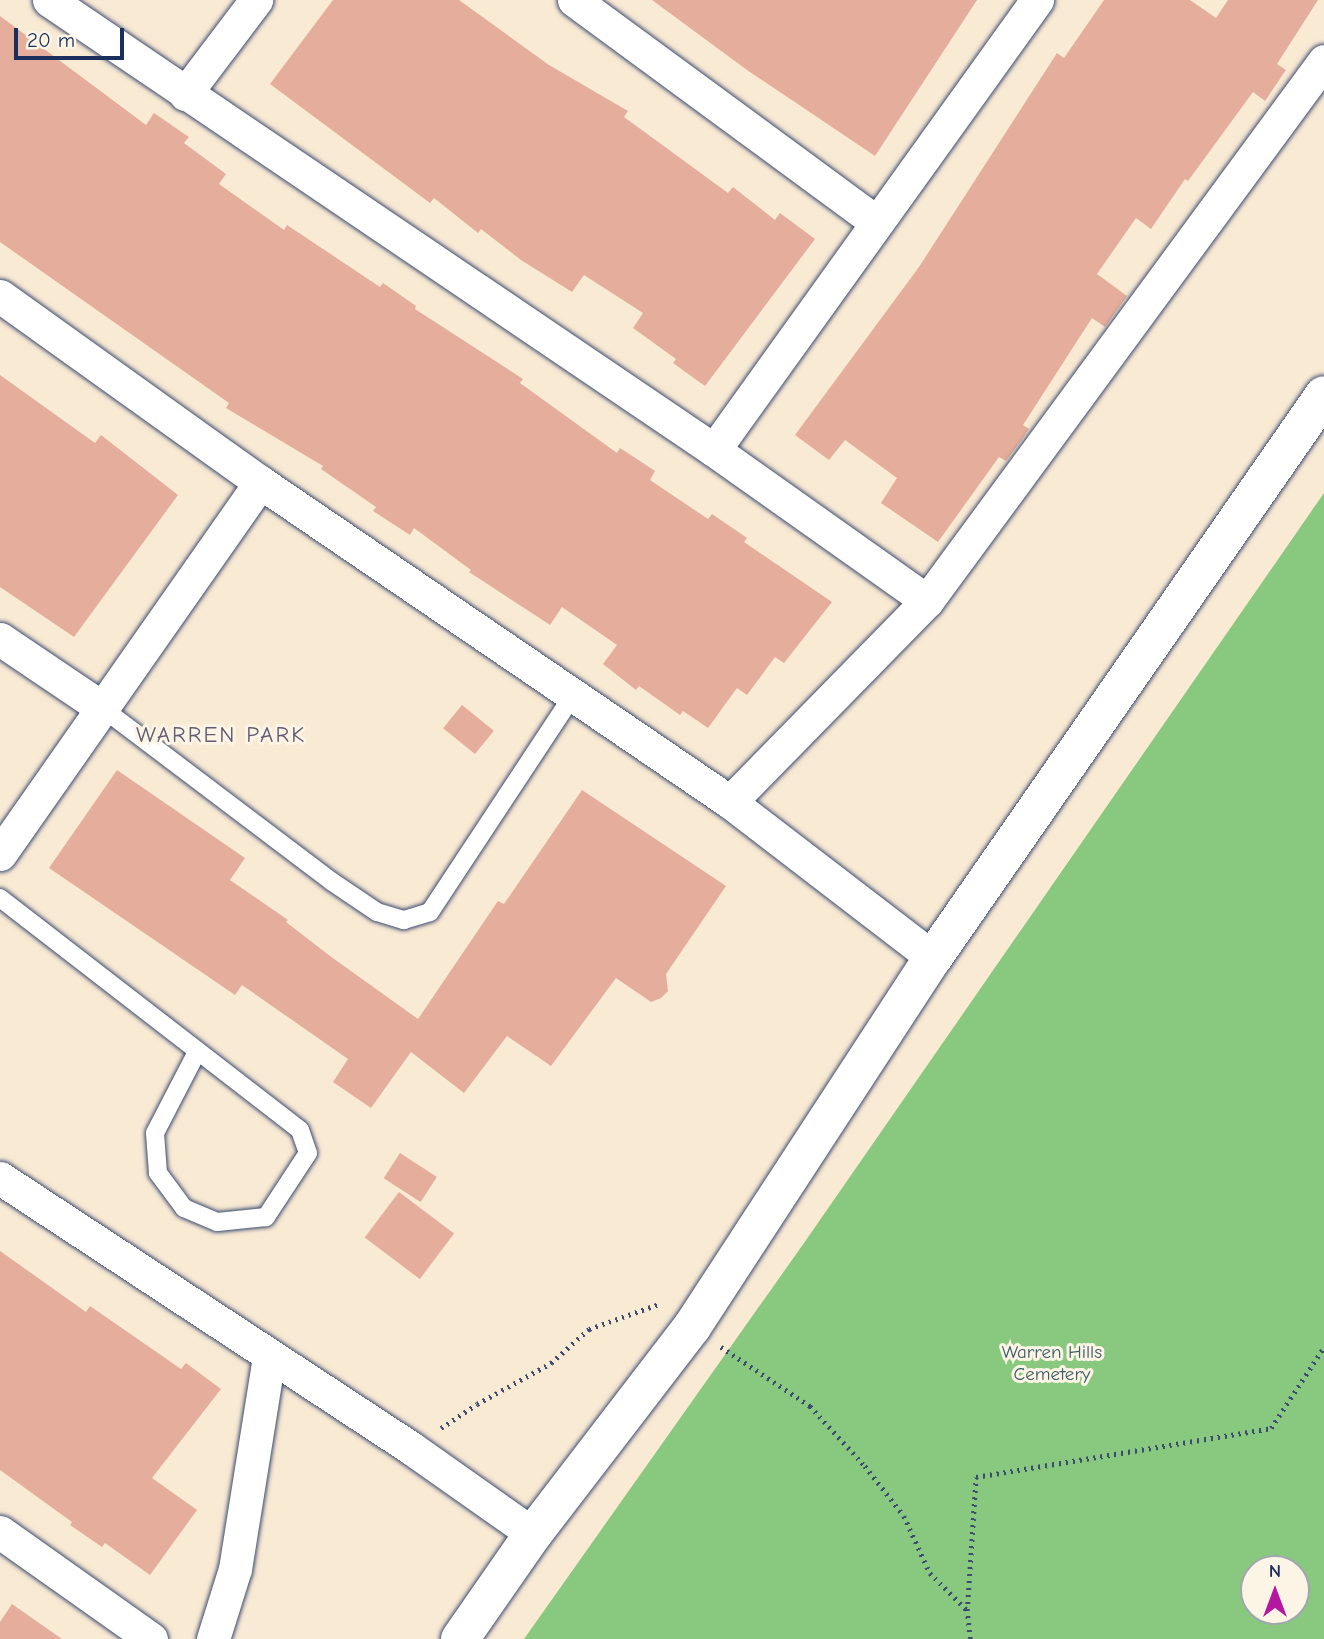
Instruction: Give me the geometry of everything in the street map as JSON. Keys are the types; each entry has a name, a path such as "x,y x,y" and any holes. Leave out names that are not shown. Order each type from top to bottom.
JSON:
{"street":[{"path":"48,0 713,450 928,601"},
{"path":"185,94 256,0"},
{"path":"574,0 876,222"},
{"path":"713,450 1037,0"},
{"path":"730,802 928,601 1324,61"},
{"path":"0,296 260,482 730,802 933,958"},
{"path":"460,1639 533,1534 692,1327 933,958 1324,395"},
{"path":"3,843 260,482"},
{"path":"0,639 102,706"},
{"path":"0,1178 411,1448 533,1534"},
{"path":"213,1639 234,1569 269,1357"},
{"path":"0,1532 151,1639"}],"lane":[{"path":"102,706 331,881 377,912 404,920 430,912 573,695"},
{"path":"0,898 300,1130 308,1153 266,1217 216,1222 184,1208 158,1173 155,1133 197,1052"}],"path":[{"path":"411,1448 477,1404 551,1363 589,1329 719,1284"},
{"path":"692,1327 810,1406 865,1466 904,1516 930,1573 967,1611"},
{"path":"970,1639 967,1611 976,1477 1271,1427 1324,1348"}],"green space":[{"name":"Warren Hills Cemetery","path":"1324,493 1324,1639 524,1639 804,1243"}],"building":[{"path":"333,0 459,0 549,65 628,111 624,117 728,193 733,187 775,220 780,213 815,239 705,386 673,363 676,359 633,328 643,313 584,275 572,292 521,260 481,229 478,233 434,198 430,203 270,84"},
{"path":"652,0 977,0 875,156 747,70"},
{"path":"1104,0 1190,0 1216,18 1228,0 1318,0 1277,64 1286,70 1265,101 1253,92 1188,181 1185,179 1151,229 1136,218 1097,274 1127,296 1105,327 1092,318 1023,425 1029,429 1023,438 1006,461 999,457 938,542 881,503 897,478 845,440 829,460 795,435 919,267 1057,53 1064,58"},
{"path":"0,16 146,125 154,113 189,137 184,143 226,174 219,184 284,230 287,225 380,287 383,283 416,306 415,309 523,379 520,383 617,453 620,448 655,471 650,480 708,519 712,514 747,538 744,542 832,602 784,663 775,657 747,695 737,688 708,728 683,711 680,715 639,686 636,690 603,664 617,645 562,607 550,625 469,572 471,570 414,528 410,535 373,511 376,507 321,469 323,466 226,408 229,403 0,242"},
{"path":"0,375 95,443 101,435 178,495 74,637 0,587"},
{"path":"462,705 494,731 475,754 443,728"},
{"path":"117,770 245,858 230,880 288,920 286,922 330,956 418,1019 498,901 504,904 582,790 726,886 666,974 668,991 661,998 651,1002 616,978 551,1066 507,1036 464,1093 411,1052 371,1108 333,1082 348,1059 242,985 235,995 49,868"},
{"path":"400,1153 437,1177 421,1202 384,1178"},
{"path":"399,1192 454,1234 420,1279 365,1238"},
{"path":"0,1251 86,1312 90,1306 181,1369 186,1363 221,1389 152,1478 197,1510 150,1575 105,1543 102,1547 70,1525 72,1522 0,1470"},
{"path":"12,1604 62,1639 0,1639 0,1622"}],"district":[{"name":"WARREN PARK","path":"221,735"}]}
